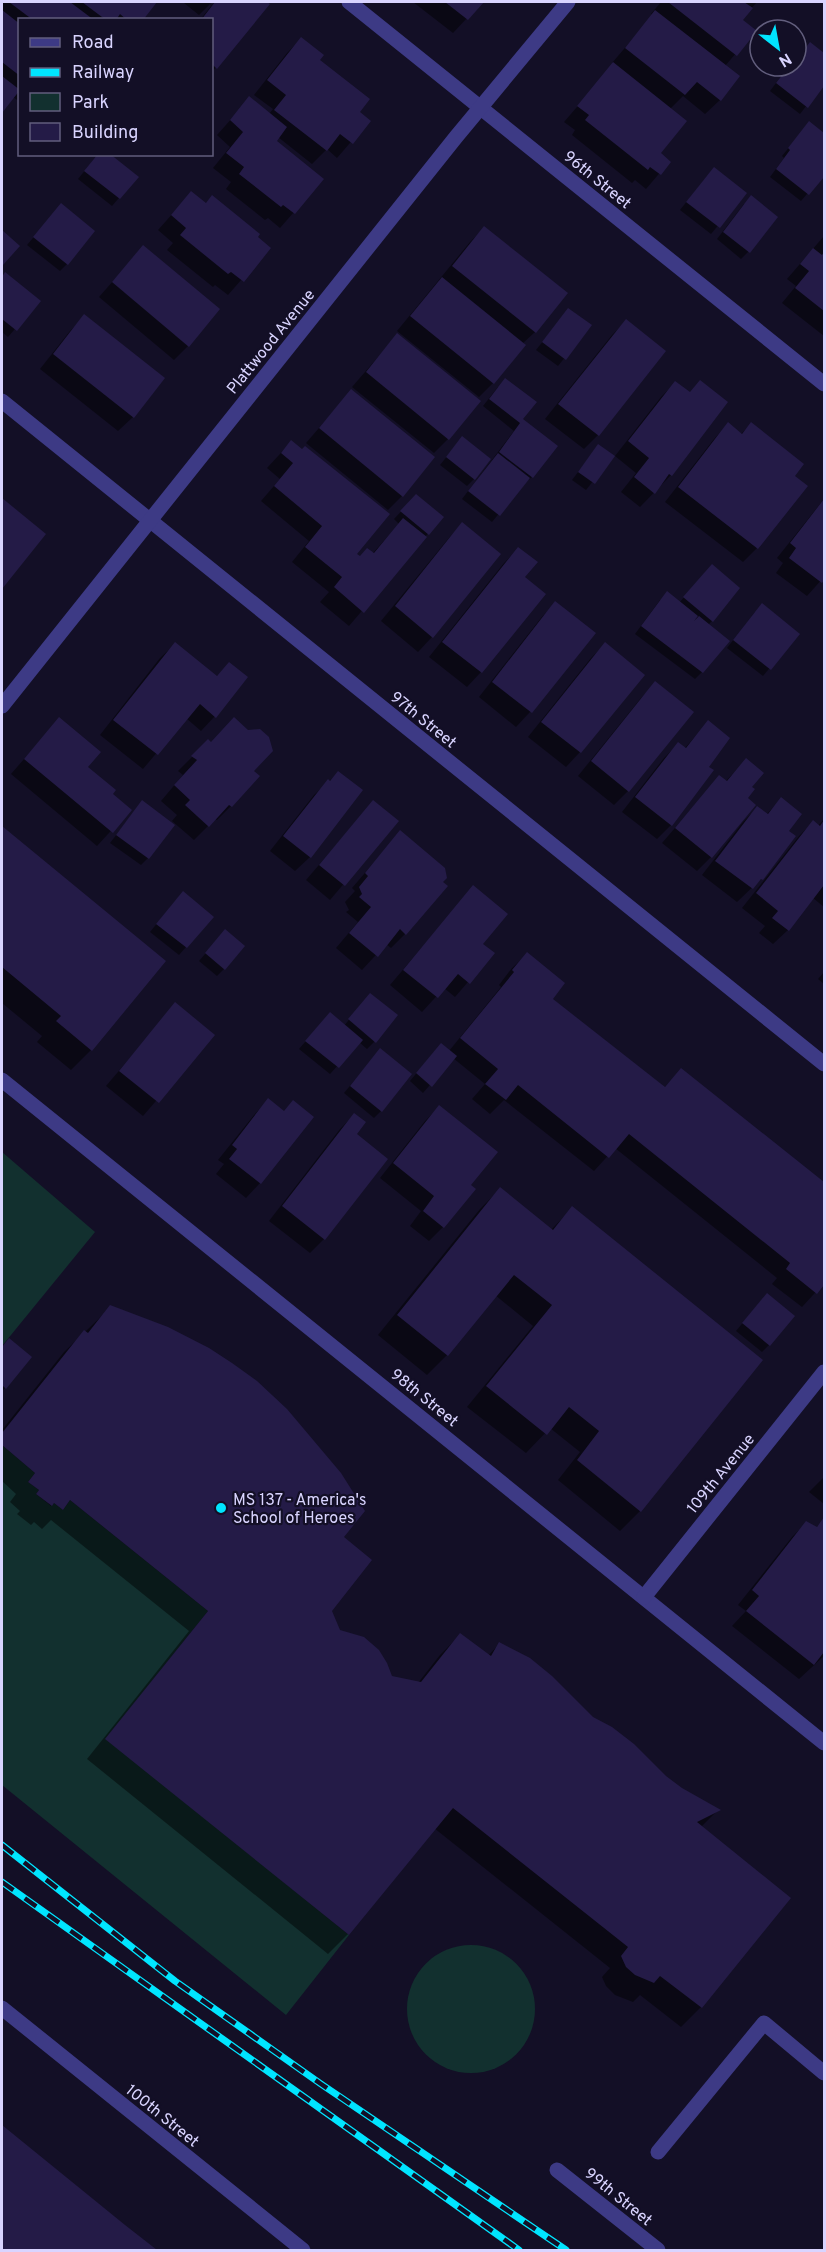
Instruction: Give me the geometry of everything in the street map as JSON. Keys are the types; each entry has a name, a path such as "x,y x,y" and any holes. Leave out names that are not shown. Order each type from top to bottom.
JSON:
{"street":[{"name":"96th Street","path":"349,2 825,384"},
{"name":"Plattwood Avenue","path":"2,706 480,107 568,2"},
{"name":"97th Street","path":"2,401 825,1064"},
{"name":"98th Street","path":"2,1080 825,1743"},
{"name":"109th Avenue","path":"644,1597 825,1372"},
{"name":"100th Street","path":"2,2008 303,2250"},
{"path":"658,2152 764,2023 825,2073"},
{"name":"99th Street","path":"557,2170 658,2250"}],"green space":[{"path":"2,1152 95,1232 2,1346"},
{"path":"2,1445 35,1473 28,1482 39,1490 36,1494 51,1506 54,1503 63,1510 70,1500 208,1611 106,1739 349,1935 286,2015 2,1785"},
{"path":"471,1945 495,1950 516,1964 530,1985 535,2009 530,2033 516,2054 495,2068 471,2073 447,2068 426,2054 412,2033 407,2009 412,1985 426,1964 447,1950"}],"building":[{"path":"9,2 70,2 91,18 30,18"},
{"path":"82,2 157,2 145,18 125,18 120,14 117,18 103,18"},
{"path":"215,2 267,2 270,4 217,69 213,65 213,18 203,18"},
{"path":"445,2 484,2 468,20"},
{"path":"668,2 744,2 753,8 743,20 748,24 748,42 737,56"},
{"path":"2,10 18,22 18,74 2,62"},
{"path":"655,10 740,76 721,101 697,82 685,95 625,48"},
{"path":"301,37 324,55 320,60 370,99 360,112 371,121 353,144 340,134 327,151 274,110 286,95 267,80"},
{"path":"810,42 824,53 824,86 808,108 776,83 780,78 808,78 808,45"},
{"path":"613,62 687,121 661,153 671,162 661,175 650,167 648,170 585,120 589,115 577,106"},
{"path":"2,76 18,88 18,93 2,113"},
{"path":"249,96 287,127 277,141 324,179 295,214 283,205 281,207 239,174 244,167 226,153 243,132 230,120"},
{"path":"809,121 824,133 824,177 809,195 776,169 790,150 788,148"},
{"path":"96,156 113,156 139,177 120,199 84,171"},
{"path":"714,167 747,193 720,228 686,202"},
{"path":"191,191 206,203 212,195 260,234 258,237 271,248 244,282 231,272 228,274 180,235 186,228 171,215"},
{"path":"751,195 778,217 750,253 723,232"},
{"path":"61,203 95,231 68,265 33,237"},
{"path":"484,226 568,293 536,333 452,266"},
{"path":"2,230 20,246 3,265 2,264"},
{"path":"143,245 220,309 189,347 112,282"},
{"path":"813,248 822,255 824,252 824,311 795,288 809,271 800,264"},
{"path":"5,272 41,301 17,331 2,319 2,277"},
{"path":"442,277 526,345 494,384 410,316"},
{"path":"568,308 592,325 566,360 542,342"},
{"path":"84,314 165,378 134,418 53,354"},
{"path":"626,319 666,351 599,436 558,404"},
{"path":"397,333 481,401 449,440 366,372"},
{"path":"505,378 537,402 523,419 558,446 533,478 499,452 520,423 489,399"},
{"path":"700,380 728,402 672,476 669,474 655,494 634,477 649,458 628,441 675,381 690,392"},
{"path":"351,389 435,457 403,497 319,428"},
{"path":"728,422 742,434 751,422 804,464 795,476 808,486 758,549 678,487"},
{"path":"462,436 491,459 475,480 446,457"},
{"path":"291,440 302,449 305,446 390,514 357,554 360,556 367,548 374,553 403,518 427,537 364,613 334,587 342,577 305,547 322,526 274,486 293,463 281,453"},
{"path":"598,444 615,456 595,484 578,472"},
{"path":"498,453 530,478 500,516 468,491"},
{"path":"416,494 444,517 429,535 400,511"},
{"path":"2,498 46,534 2,589"},
{"path":"824,499 824,580 822,583 789,558 796,548 790,543"},
{"path":"462,522 501,554 433,638 395,606"},
{"path":"518,547 538,562 525,577 546,594 482,673 442,642"},
{"path":"712,564 740,588 713,622 683,597"},
{"path":"667,591 698,616 694,621 699,616 730,641 703,673 641,626"},
{"path":"555,601 596,633 532,713 492,682"},
{"path":"762,603 800,634 771,670 733,640"},
{"path":"175,642 217,676 229,662 248,677 216,718 200,704 158,755 113,720"},
{"path":"605,642 645,675 581,753 541,722"},
{"path":"655,681 694,712 629,792 591,761"},
{"path":"59,717 101,752 88,767 116,790 113,794 132,810 113,833 24,759"},
{"path":"234,717 248,730 260,729 269,737 273,751 254,771 260,776 232,807 229,805 209,827 185,805 190,800 174,785 197,760 191,756 208,739 211,742"},
{"path":"708,720 730,738 709,767 714,770 672,826 635,797 678,742 686,748"},
{"path":"746,758 764,773 752,787 755,789 748,798 756,805 712,858 675,828 719,775 727,781"},
{"path":"338,771 363,790 311,858 283,836 328,779 330,781"},
{"path":"781,797 802,814 789,831 796,836 763,880 761,879 753,889 715,861 757,806 768,814"},
{"path":"142,800 175,825 149,859 116,835"},
{"path":"373,800 399,821 345,886 319,865"},
{"path":"813,820 820,826 824,820 824,885 789,931 772,918 778,911 756,893"},
{"path":"2,826 166,961 92,1051 56,1021 61,1016 2,967"},
{"path":"400,830 445,868 447,878 443,882 448,886 406,935 400,929 378,957 349,933 371,907 359,897 362,894 359,887 368,876 365,873"},
{"path":"473,885 508,914 483,944 495,953 470,984 458,974 438,998 403,970"},
{"path":"183,891 214,917 187,948 156,924"},
{"path":"225,929 245,946 225,970 205,953"},
{"path":"527,952 565,983 553,999 665,1087 681,1068 824,1182 824,1285 817,1294 786,1269 790,1263 629,1134 609,1158 518,1085 506,1100 485,1084 498,1069 460,1038 514,972 512,970"},
{"path":"370,993 398,1015 376,1043 348,1019"},
{"path":"175,1002 215,1035 159,1103 119,1071"},
{"path":"330,1012 363,1040 339,1068 305,1041"},
{"path":"441,1043 457,1056 432,1087 416,1073"},
{"path":"380,1048 412,1074 382,1112 350,1086"},
{"path":"268,1098 284,1111 293,1100 314,1117 261,1184 229,1159 237,1149 232,1145"},
{"path":"439,1105 498,1152 471,1185 476,1189 444,1228 423,1211 434,1196 393,1163"},
{"path":"354,1113 366,1122 357,1134 388,1159 325,1240 282,1206"},
{"path":"500,1187 553,1230 572,1206 763,1360 641,1512 577,1460 599,1431 569,1407 547,1435 486,1386 552,1305 514,1275 448,1356 397,1315"},
{"path":"767,1293 795,1316 770,1346 742,1323"},
{"path":"110,1305 168,1327 209,1348 257,1381 287,1409 341,1473 365,1511 344,1537 372,1560 332,1611 340,1630 364,1637 379,1650 392,1676 421,1682 460,1633 491,1656 499,1642 530,1658 552,1676 593,1717 612,1727 634,1744 666,1776 721,1810 697,1822 791,1898 702,2008 660,1976 654,1983 635,1975 626,1967 621,1956 628,1947 453,1808 349,1935 105,1739 208,1611 70,1500 63,1510 54,1503 52,1506 36,1494 39,1490 28,1482 35,1473 2,1445 2,1433 84,1330 88,1333"},
{"path":"9,1338 32,1357 6,1389 2,1385 2,1347"},
{"path":"824,1517 824,1652 814,1665 746,1611 759,1596 752,1590 806,1521 817,1527"},
{"path":"2,2125 125,2225 157,2250 2,2250"}],"railway":[{"path":"2,1845 175,1981 321,2084 566,2250"},
{"path":"2,1882 519,2250"}],"place":[{"name":"MS 137 - America's School of Heroes","path":"221,1508"}]}
